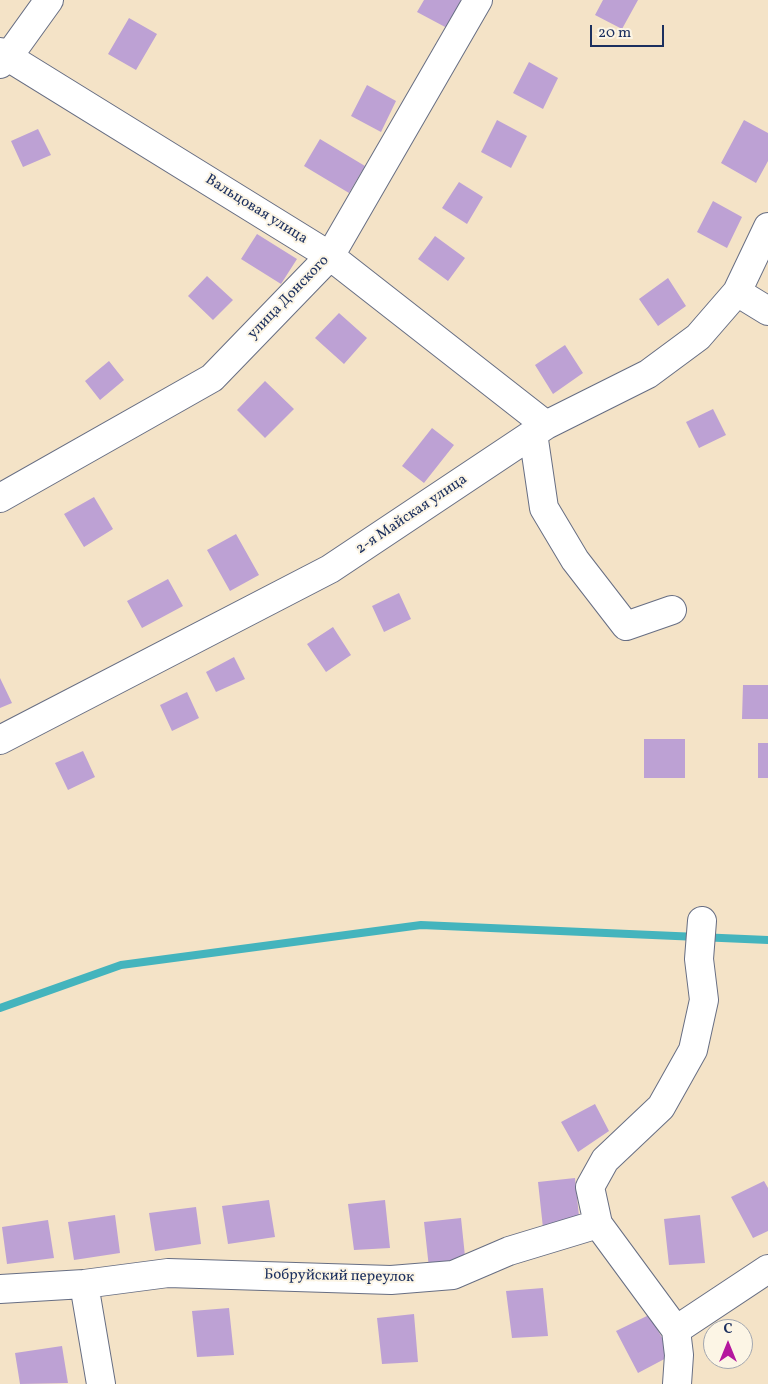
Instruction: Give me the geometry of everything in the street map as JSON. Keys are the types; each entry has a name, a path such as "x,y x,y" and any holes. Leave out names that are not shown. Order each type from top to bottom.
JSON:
{"street":[{"path":"3,58 49,0"},
{"name":"улица Донского","path":"0,498 212,378 330,256 478,0"},
{"name":"Вальцовая улица","path":"3,58 330,256 540,429"},
{"name":"2-я Майская улица","path":"0,740 330,569 540,429 648,374 698,337 737,292 768,227"},
{"path":"737,292 768,311"},
{"path":"540,429 544,508 580,568 626,626 672,610"},
{"path":"677,1384 679,1356 676,1330 598,1224 590,1187 605,1160 660,1106 693,1050 704,1000 699,959 702,921"},
{"name":"Бобруйский переулок","path":"0,1289 84,1284 168,1273 391,1280 453,1275 509,1251 598,1224"},
{"path":"676,1330 768,1269"},
{"path":"84,1284 102,1384"}],"building":[{"path":"424,0 461,0 447,28 417,12"},
{"path":"603,0 638,0 622,29 595,15"},
{"path":"129,18 157,34 136,70 108,54"},
{"path":"529,62 558,78 543,109 513,93"},
{"path":"367,85 396,101 381,132 351,116"},
{"path":"497,120 527,136 511,168 481,152"},
{"path":"744,120 768,133 768,161 756,183 721,163"},
{"path":"38,129 51,155 23,167 11,141"},
{"path":"320,139 365,166 349,193 304,166"},
{"path":"459,182 483,197 467,224 442,208"},
{"path":"713,201 742,217 727,248 697,232"},
{"path":"257,234 297,259 281,284 241,259"},
{"path":"435,236 465,258 448,281 418,259"},
{"path":"207,276 233,300 213,320 188,296"},
{"path":"668,278 686,306 658,326 639,299"},
{"path":"339,313 367,338 344,364 315,338"},
{"path":"565,345 583,373 553,394 535,365"},
{"path":"109,361 124,380 100,400 85,381"},
{"path":"265,381 294,409 265,438 237,410"},
{"path":"713,409 726,435 699,448 686,422"},
{"path":"432,428 454,445 424,483 402,466"},
{"path":"94,497 113,529 84,547 64,514"},
{"path":"236,534 259,575 230,591 207,550"},
{"path":"168,579 183,606 142,628 127,601"},
{"path":"399,593 411,619 384,632 372,606"},
{"path":"333,627 351,655 326,672 307,644"},
{"path":"234,657 245,679 216,692 206,672"},
{"path":"0,678 12,703 0,708"},
{"path":"743,685 768,685 768,719 742,719"},
{"path":"187,692 199,718 172,731 160,705"},
{"path":"644,739 685,739 685,778 644,778"},
{"path":"758,743 768,743 768,778 758,778"},
{"path":"83,751 95,777 68,790 55,763"},
{"path":"595,1104 609,1131 578,1152 561,1122"},
{"path":"575,1178 580,1226 543,1228 538,1182"},
{"path":"764,1181 768,1188 768,1231 753,1238 731,1197"},
{"path":"269,1200 275,1237 228,1244 222,1206"},
{"path":"385,1200 390,1248 354,1250 348,1204"},
{"path":"196,1207 201,1244 155,1251 149,1213"},
{"path":"115,1215 120,1253 74,1260 68,1222"},
{"path":"700,1215 705,1263 669,1265 664,1219"},
{"path":"461,1218 466,1266 429,1268 424,1222"},
{"path":"48,1220 54,1258 7,1264 2,1227"},
{"path":"543,1288 548,1336 512,1338 506,1291"},
{"path":"229,1308 234,1355 197,1357 192,1311"},
{"path":"414,1314 418,1362 382,1364 377,1318"},
{"path":"649,1315 672,1355 638,1373 616,1331"},
{"path":"62,1346 68,1383 20,1384 15,1353"}],"waterway":[{"path":"0,1008 121,965 421,925 768,940"}]}
